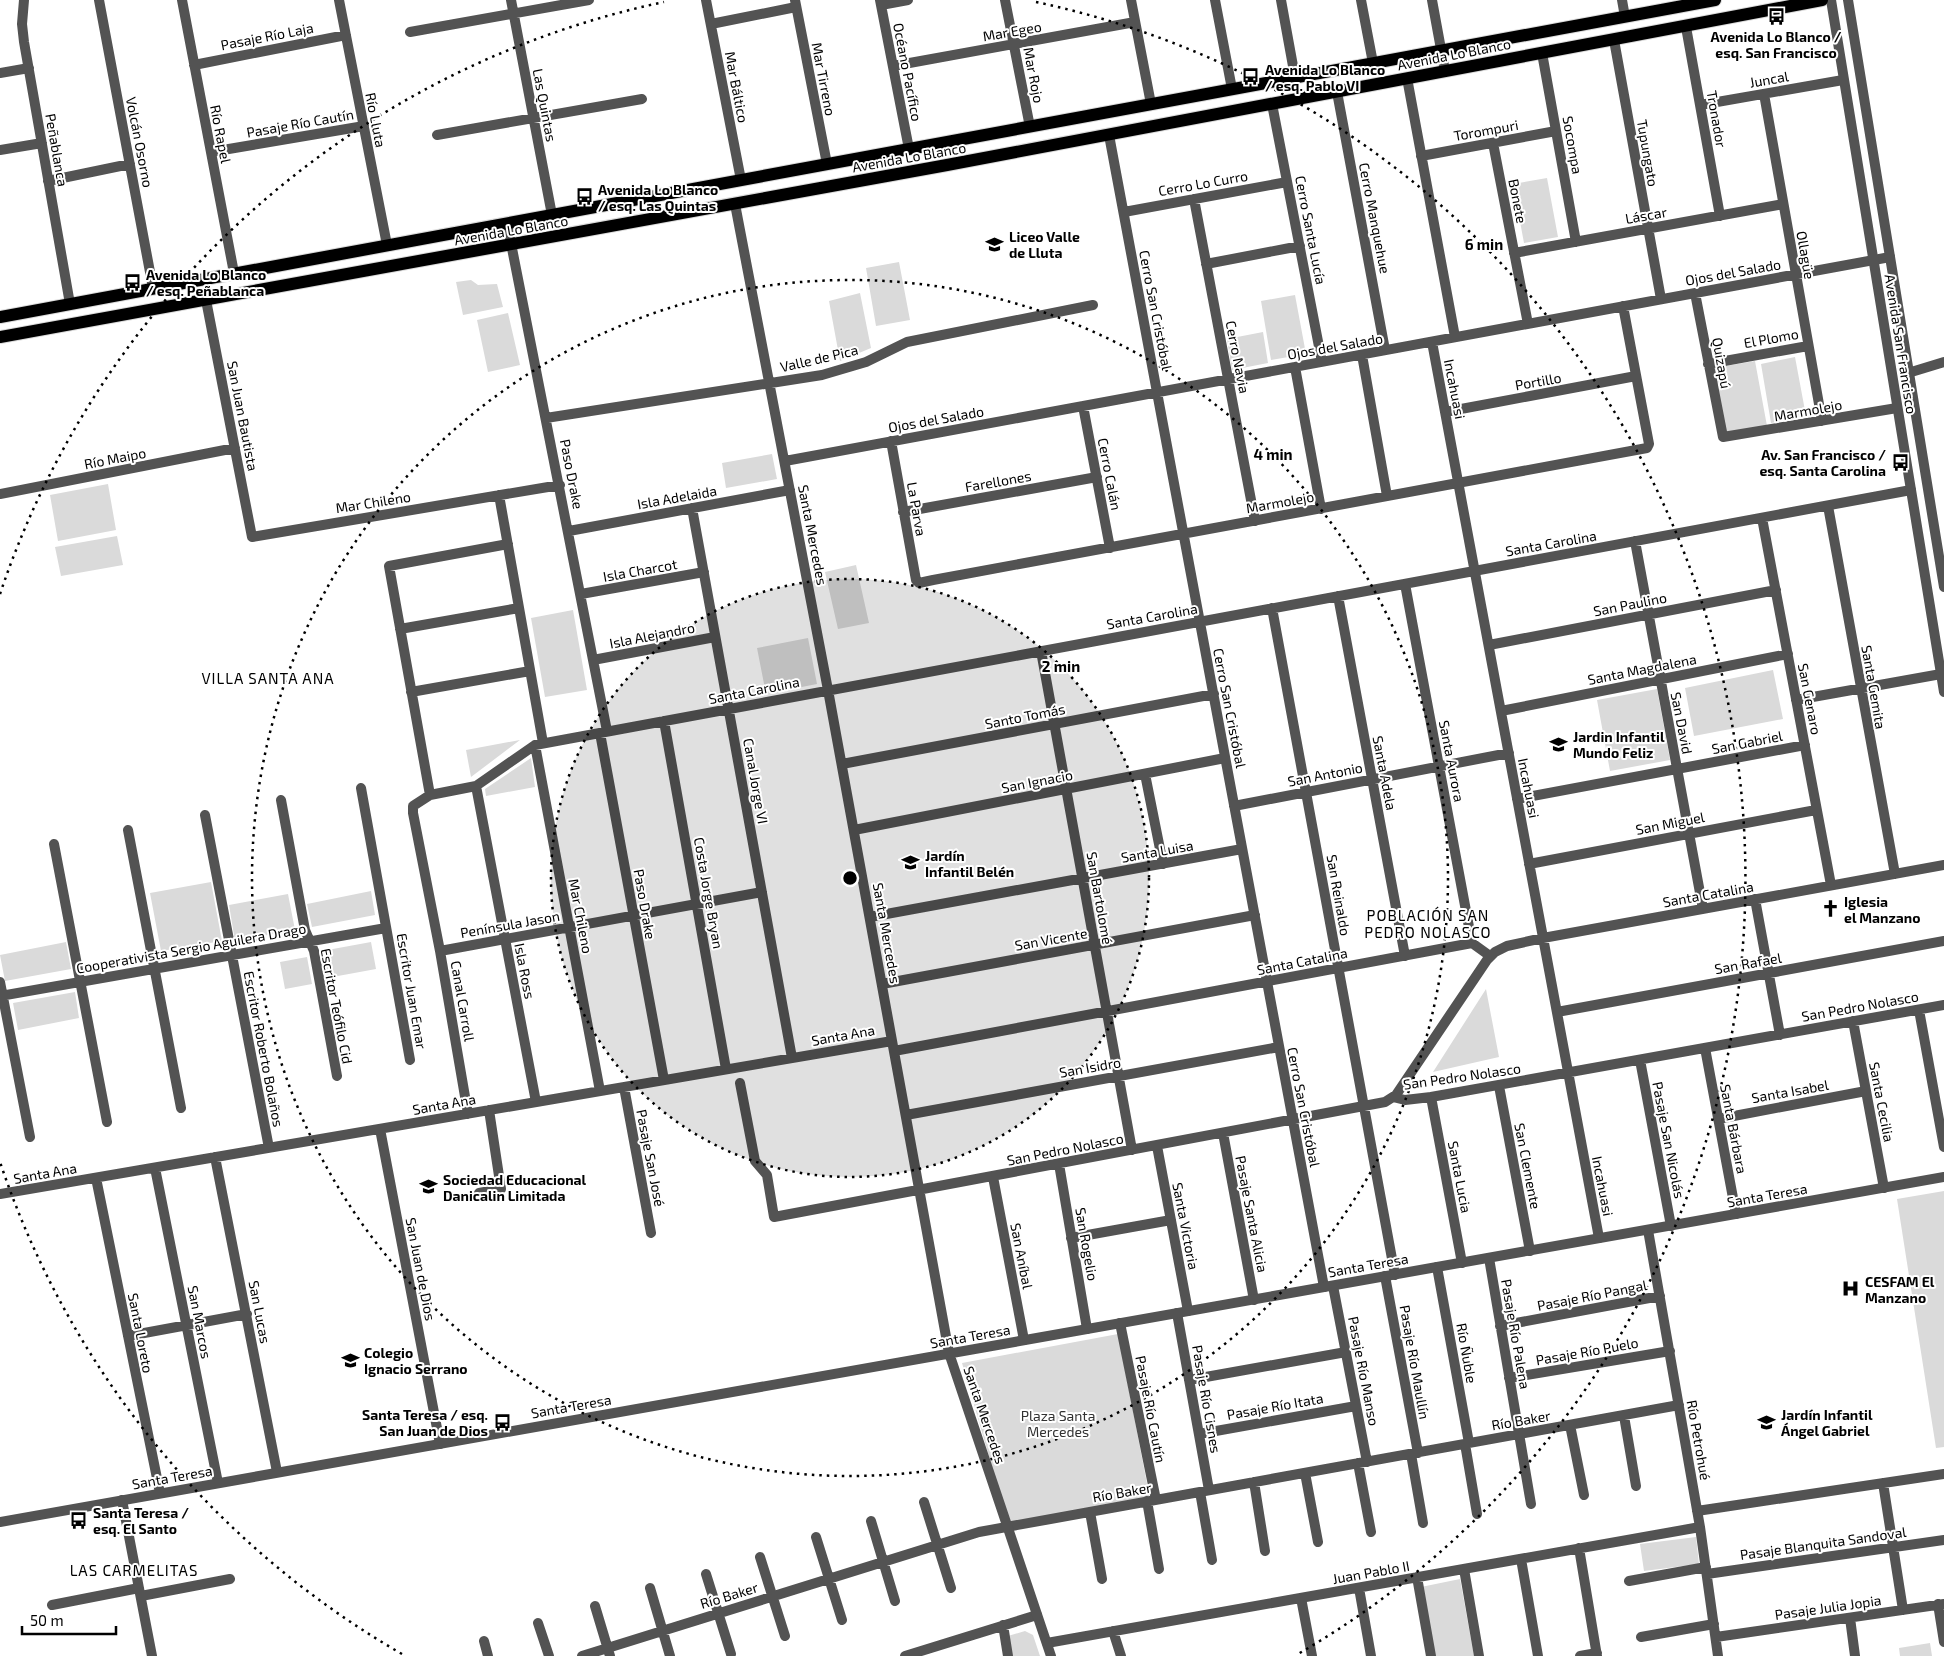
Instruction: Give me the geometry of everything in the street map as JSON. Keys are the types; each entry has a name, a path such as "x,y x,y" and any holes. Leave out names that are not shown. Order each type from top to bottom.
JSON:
{"main road":[{"name":"Avenida Lo Blanco","path":"0,317 1715,0"},
{"name":"Avenida Lo Blanco","path":"0,337 947,165 1822,0"},
{"path":"943,143 947,165"}],"street":[{"name":"Peñablanca","path":"24,0 22,24 28,68 70,304"},
{"name":"Volcán Osorno","path":"99,0 154,288"},
{"name":"Río Rapel","path":"182,0 234,273"},
{"name":"Río Lluta","path":"339,0 387,245"},
{"name":"Las Quintas","path":"512,0 552,215"},
{"path":"410,32 590,0"},
{"name":"Mar Báltico","path":"706,0 741,180"},
{"path":"880,3 908,0"},
{"name":"Mar Rojo","path":"1005,0 1030,126"},
{"path":"1131,0 1151,104"},
{"path":"1215,0 1232,89"},
{"path":"1281,0 1295,78"},
{"path":"1361,0 1373,63"},
{"path":"1432,0 1445,71"},
{"path":"1622,0 1625,17"},
{"name":"Avenida San Francisco","path":"1831,0 1944,692"},
{"name":"Avenida San Francisco","path":"1848,0 1944,587"},
{"name":"Océano Pacífico","path":"880,3 910,149"},
{"path":"711,24 795,4"},
{"name":"Mar Tirreno","path":"795,4 827,164"},
{"name":"Mar Egeo","path":"893,66 1135,22"},
{"name":"Tronador","path":"1686,27 1720,216"},
{"name":"Pasaje Río Laja","path":"194,65 346,35"},
{"name":"Tupungato","path":"1614,40 1661,300"},
{"name":"Socompa","path":"1542,53 1576,242"},
{"path":"0,73 28,68"},
{"name":"Incahuasi","path":"1407,78 1455,338"},
{"name":"Juncal","path":"1700,105 1843,80"},
{"name":"Cerro Manquehue","path":"1337,92 1385,350"},
{"name":"Ollagüe","path":"1764,94 1822,421"},
{"path":"436,136 642,99"},
{"name":"Cerro Santa Lucía","path":"1272,104 1322,362"},
{"name":"Pasaje Río Cautín","path":"211,152 364,126"},
{"name":"Torompuri","path":"1422,156 1556,131"},
{"name":"Cerro San Cristóbal","path":"1109,135 1279,1047 1329,1286"},
{"path":"0,150 42,143"},
{"name":"Bonete","path":"1493,143 1528,324"},
{"path":"48,181 130,164"},
{"name":"Cerro Lo Curro","path":"1124,212 1287,182"},
{"name":"Cerro Navia","path":"1194,199 1255,521"},
{"name":"Santa Mercedes","path":"735,204 842,764 949,1353 1051,1656"},
{"name":"Láscar","path":"1514,253 1783,204"},
{"name":"Paso Drake","path":"507,223 581,594 634,916 664,1080"},
{"path":"1206,264 1300,246"},
{"name":"Ojos del Salado","path":"784,461 1890,257"},
{"name":"Quizapú","path":"1695,293 1723,437"},
{"name":"San Juan Bautista","path":"206,300 252,537"},
{"name":"Valle de Pica","path":"546,418 835,372 866,362 913,340 1093,304"},
{"path":"1623,306 1636,376"},
{"name":"Incahuasi","path":"1432,342 1599,1238"},
{"name":"El Plomo","path":"1708,364 1808,346"},
{"path":"1362,355 1387,496"},
{"path":"1908,373 1944,362"},
{"path":"1295,367 1321,509"},
{"name":"Marmolejo","path":"917,582 921,583 1648,447 1636,376"},
{"name":"Portillo","path":"1445,412 1636,376"},
{"name":"Cerro Calán","path":"1083,406 1110,548"},
{"name":"Marmolejo","path":"1723,437 1897,408"},
{"name":"La Parva","path":"891,442 917,582"},
{"name":"Río Maipo","path":"0,494 234,448"},
{"name":"Farellones","path":"904,512 1097,477"},
{"name":"Mar Chileno","path":"252,537 560,485"},
{"name":"Isla Adelaida","path":"569,531 790,490"},
{"name":"Santa Carolina","path":"413,806 430,795 476,786 539,744 1911,490"},
{"name":"Mar Chileno","path":"499,495 530,671 539,744 569,927 600,1091"},
{"name":"Santa Gemita","path":"1828,506 1894,874"},
{"path":"1914,509 1931,506"},
{"name":"Canal Jorge VI","path":"692,508 792,1058"},
{"name":"San Genaro","path":"1762,518 1830,885"},
{"name":"San David","path":"1635,541 1703,909"},
{"path":"430,795 389,566 508,544"},
{"name":"Isla Charcot","path":"581,594 704,572"},
{"name":"Santa Aurora","path":"1405,584 1472,943"},
{"name":"San Paulino","path":"1489,645 1776,590"},
{"name":"Santa Adela","path":"1338,596 1405,956"},
{"path":"400,629 519,608"},
{"name":"San Reinaldo","path":"1272,608 1364,1107 1390,1276"},
{"name":"Isla Alejandro","path":"593,660 716,637"},
{"name":"San Bartolomé","path":"1041,651 1132,1150"},
{"name":"Santa Magdalena","path":"1501,711 1788,654"},
{"path":"411,692 530,671"},
{"path":"1796,700 1941,674"},
{"name":"Santo Tomás","path":"842,764 1214,694"},
{"name":"Costa Jorge Bryan","path":"664,721 726,1069"},
{"name":"San Gabriel","path":"1517,799 1804,745"},
{"name":"San Antonio","path":"1234,806 1508,752"},
{"name":"San Ignacio","path":"854,830 1225,758"},
{"path":"1145,774 1162,864"},
{"name":"Isla Ross","path":"476,786 536,1102"},
{"name":"Escritor Juan Emar","path":"361,788 410,1060"},
{"name":"Escritor Teófilo Cid","path":"281,800 305,930 314,951 337,1076"},
{"name":"Canal Carroll","path":"413,806 468,1114"},
{"name":"San Miguel","path":"1529,864 1816,810"},
{"name":"Escritor Roberto Bolaños","path":"204,815 268,1148"},
{"path":"128,830 181,1108"},
{"path":"54,844 107,1122"},
{"name":"Santa Luisa","path":"870,918 1242,849"},
{"name":"Santa Catalina","path":"1490,956 1507,946 1543,938 1944,865"},
{"name":"Península Jason","path":"440,951 762,892"},
{"path":"1755,899 1780,1035"},
{"name":"San Vicente","path":"882,984 1254,915"},
{"name":"Cooperativista Sergio Aguilera Drago","path":"1,996 386,928"},
{"name":"San Rafael","path":"1557,1012 1944,941"},
{"path":"1393,1097 1490,956 1472,943"},
{"name":"Santa Catalina","path":"893,1046 1107,1011 1472,943"},
{"path":"0,982 1,996 30,1137"},
{"name":"San Pedro Nolasco","path":"740,1083 755,1161 767,1175 774,1217 1364,1107 1385,1102 1393,1097 1405,1100 1499,1086 1944,1005"},
{"path":"1919,1010 1944,1147"},
{"name":"Santa Cecilia","path":"1853,1021 1884,1188"},
{"name":"Santa Ana","path":"0,1194 792,1058 893,1046"},
{"name":"San Isidro","path":"906,1115 1279,1047"},
{"name":"Santa Bárbara","path":"1705,1048 1736,1214"},
{"name":"Pasaje San Nicolás","path":"1640,1060 1671,1226"},
{"name":"San Clemente","path":"1499,1086 1530,1251"},
{"name":"Pasaje San José","path":"624,1087 651,1233"},
{"name":"Santa Isabel","path":"1718,1119 1866,1091"},
{"name":"Santa Lucia","path":"1431,1097 1462,1263"},
{"path":"479,1193 501,1189 488,1110"},
{"name":"San Juan de Dios","path":"380,1129 440,1444"},
{"name":"Pasaje Santa Alicia","path":"1223,1133 1254,1300"},
{"name":"Santa Victoria","path":"1157,1146 1188,1311"},
{"name":"San Lucas","path":"216,1157 277,1472"},
{"name":"San Rogelio","path":"1059,1164 1087,1329"},
{"name":"San Marcos","path":"155,1168 218,1483"},
{"name":"San Aníbal","path":"993,1177 1024,1340"},
{"name":"Santa Teresa","path":"0,1522 1944,1177"},
{"name":"Santa Loreto","path":"96,1178 160,1493"},
{"path":"1071,1238 1171,1220"},
{"name":"Río Petrohué","path":"1648,1230 1680,1405 1700,1527 1718,1656"},
{"name":"Pasaje Río Palena","path":"1489,1258 1531,1504"},
{"name":"Río Ñuble","path":"1437,1267 1477,1514"},
{"name":"Pasaje Río Maullín","path":"1390,1276 1424,1523"},
{"name":"Pasaje Río Manso","path":"1329,1286 1346,1352 1356,1406 1371,1532"},
{"name":"Pasaje Río Pangal","path":"1500,1326 1660,1296"},
{"name":"Pasaje Río Cisnes","path":"1177,1313 1199,1434 1212,1560"},
{"path":"128,1336 247,1314"},
{"name":"Pasaje Río Cautín","path":"1120,1323 1151,1500 1159,1570"},
{"name":"Pasaje Río Puelo","path":"1509,1378 1670,1350"},
{"path":"1189,1380 1346,1352"},
{"name":"Río Baker","path":"582,1656 609,1652 663,1631 718,1613 938,1544 1007,1526 1680,1405"},
{"name":"Pasaje Río Itata","path":"1199,1434 1356,1406"},
{"path":"1624,1416 1636,1486"},
{"path":"1570,1425 1584,1495"},
{"path":"1305,1473 1318,1542"},
{"path":"1697,1510 1944,1474"},
{"path":"1254,1482 1265,1551"},
{"path":"1883,1483 1903,1610"},
{"path":"122,1500 152,1656"},
{"path":"924,1502 951,1588"},
{"path":"1090,1512 1102,1579"},
{"path":"871,1521 895,1601"},
{"name":"Juan Pablo II","path":"1047,1643 1700,1527"},
{"path":"816,1537 842,1620"},
{"name":"Pasaje Blanquita Sandoval","path":"1629,1581 1944,1540"},
{"path":"1579,1548 1597,1655 1580,1656"},
{"path":"760,1557 785,1636"},
{"path":"1521,1559 1538,1656"},
{"path":"1464,1569 1479,1656"},
{"path":"706,1574 731,1654"},
{"path":"1416,1577 1431,1656"},
{"path":"52,1605 230,1579"},
{"path":"650,1588 670,1656"},
{"path":"1359,1588 1371,1656"},
{"path":"1301,1598 1312,1656"},
{"path":"1941,1604 1944,1642"},
{"name":"Pasaje Julia Jopia","path":"1716,1637 1941,1604"},
{"path":"595,1606 609,1652"},
{"path":"904,1656 1037,1615"},
{"path":"1850,1618 1856,1656"},
{"path":"538,1623 548,1656"},
{"path":"1641,1637 1714,1624"},
{"path":"1003,1625 1008,1656"},
{"path":"1113,1632 1121,1656"},
{"path":"484,1641 488,1656"},
{"path":"941,1645 943,1656"}],"green space":[{"path":"1547,178 1558,237 1524,243 1513,184"},
{"path":"899,262 910,320 876,326 866,268"},
{"path":"471,280 478,285 497,284 503,307 463,315 456,282"},
{"path":"860,293 871,348 840,361 829,301"},
{"path":"1295,295 1306,354 1271,360 1261,301"},
{"path":"508,313 520,365 488,372 477,320"},
{"path":"1263,332 1268,363 1232,370 1227,339"},
{"path":"1795,357 1806,416 1771,423 1761,364"},
{"path":"1755,361 1767,426 1725,434 1714,368"},
{"path":"772,454 777,479 726,488 722,463"},
{"path":"108,484 116,530 58,541 50,495"},
{"path":"117,536 123,565 61,576 55,547"},
{"path":"856,565 869,623 838,629 825,572"},
{"path":"573,610 587,690 545,697 531,618"},
{"path":"808,638 817,684 766,694 757,648"},
{"path":"1773,670 1783,719 1694,736 1685,688"},
{"path":"1657,689 1670,760 1610,771 1597,700"},
{"path":"520,740 471,777 466,750"},
{"path":"531,758 535,787 486,796 485,789"},
{"path":"211,882 222,941 161,951 150,893"},
{"path":"371,891 375,915 312,927 307,904"},
{"path":"288,894 295,930 235,941 229,905"},
{"path":"66,942 71,969 5,981 0,955"},
{"path":"371,942 376,969 327,978 322,951"},
{"path":"307,957 312,984 285,989 280,962"},
{"path":"1486,989 1499,1057 1433,1072"},
{"path":"75,992 79,1018 18,1030 13,1003"},
{"path":"1944,1191 1944,1447 1936,1448 1897,1199"},
{"name":"Plaza Santa Mercedes","path":"1118,1334 1150,1499 1008,1522 962,1363"},
{"path":"1696,1537 1699,1564 1644,1571 1640,1544"},
{"path":"1460,1579 1474,1656 1434,1656 1421,1587"},
{"path":"1025,1631 1033,1635 1040,1656 1012,1656 1008,1636"},
{"path":"1930,1643 1932,1656 1900,1656 1899,1648"}],"place":[{"name":"Avenida Lo Blanco / esq. San Francisco","path":"1776,16"},
{"name":"Avenida Lo Blanco / esq. Pablo VI","path":"1251,77"},
{"name":"Avenida Lo Blanco / esq. Las Quintas","path":"584,197"},
{"name":"Liceo Valle de Lluta","path":"995,244"},
{"name":"Avenida Lo Blanco / esq. Peñablanca","path":"132,282"},
{"name":"Av. San Francisco / esq. Santa Carolina","path":"1900,462"},
{"name":"Jardin Infantil Mundo Feliz","path":"1559,744"},
{"name":"Jardín Infantil Belén","path":"911,863"},
{"name":"Iglesia el Manzano","path":"1830,909"},
{"name":"Sociedad Educacional Danicalin Limitada","path":"429,1187"},
{"name":"CESFAM El Manzano","path":"1851,1289"},
{"name":"Colegio Ignacio Serrano","path":"350,1360"},
{"name":"Santa Teresa / esq. San Juan de Dios","path":"502,1422"},
{"name":"Jardín Infantil Ángel Gabriel","path":"1767,1422"},
{"name":"Santa Teresa / esq. El Santo","path":"79,1520"}],"district":[{"name":"VILLA SANTA ANA","path":"268,678"},
{"name":"POBLACIÓN SAN PEDRO NOLASCO","path":"1428,924"},
{"name":"LAS CARMELITAS","path":"134,1570"}]}
